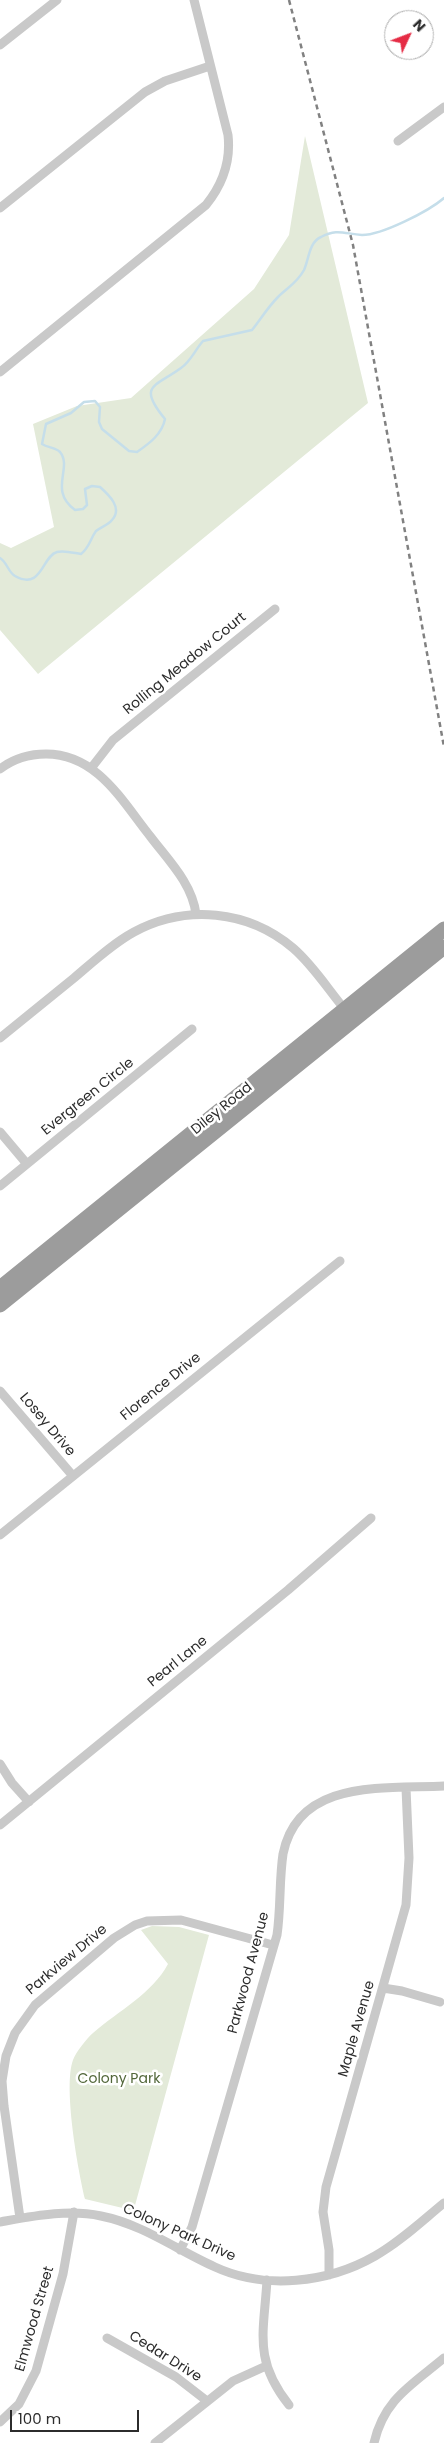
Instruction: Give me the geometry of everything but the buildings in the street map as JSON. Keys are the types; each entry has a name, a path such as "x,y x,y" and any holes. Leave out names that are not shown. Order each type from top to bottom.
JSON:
{"highway":[{"name":"Diley Road","path":"0,1305 350,1015 444,929"},
{"name":"Diley Road","path":"0,1288 350,1015 444,947"}],"street":[{"path":"0,45 57,0"},
{"path":"0,372 206,205 216,192 227,166 228,135 194,0"},
{"path":"0,208 145,92 165,81 210,66"},
{"path":"398,141 444,107"},
{"name":"Rolling Meadow Court","path":"92,767 113,740 275,610"},
{"path":"0,769 16,760 41,754 66,756 92,767 109,784 180,875 192,897 196,914"},
{"path":"0,1038 132,932 163,919 196,914 220,915 243,920 269,931 294,949 350,1015"},
{"name":"Evergreen Circle","path":"0,1186 192,1029"},
{"path":"0,1132 27,1164"},
{"name":"Florence Drive","path":"0,1535 340,1261"},
{"name":"Losey Drive","path":"0,1390 39,1440 72,1476"},
{"name":"Pearl Lane","path":"0,1825 288,1590 371,1518"},
{"path":"0,1764 12,1783 29,1802"},
{"name":"Parkwood Avenue","path":"180,2250 192,2227 273,1945 280,1910 283,1856 296,1824 314,1806 336,1794 361,1790 444,1786"},
{"name":"Maple Avenue","path":"330,2275 329,2250 323,2212 326,2187 400,1930 408,1885 406,1788"},
{"name":"Parkview Drive","path":"20,2218 2,2081 6,2056 15,2033 35,2005 114,1938 147,1921 181,1920 273,1945"},
{"path":"383,1988 402,1991 440,2002"},
{"name":"Colony Park Drive","path":"0,2222 74,2212 124,2222 228,2272 267,2280 298,2280 330,2275 354,2267 377,2255 444,2203"},
{"name":"Elmwood Street","path":"0,2422 20,2404 36,2371 63,2274 74,2212"},
{"path":"267,2280 263,2341 266,2366 278,2390 290,2405"},
{"name":"Cedar Drive","path":"107,2338 176,2377 207,2401"},
{"path":"374,2441 390,2404 444,2358"},
{"path":"155,2443 233,2381 266,2366"}],"green space":[{"path":"305,136 368,403 38,674 0,630 0,543 11,548 54,527 33,424 77,406 131,398 254,289 289,235"},
{"name":"Colony Park","path":"152,1926 179,1927 209,1935 134,2209 131,2210 85,2199 73,2129 70,2073 74,2057 88,2038 144,1993 161,1975 168,1964 141,1930"}],"waterway":[{"path":"0,558 15,576 31,579 41,571 52,555 57,552 66,551 81,554 96,531 109,523 115,515 114,502 100,487 92,486 85,489 87,505 83,509 75,510 67,502 63,495 62,487 63,458 58,450 42,444 46,424 71,413 84,402 95,401 100,407 99,422 102,429 129,451 137,452 151,442 158,434 165,419 152,399 151,393 153,388 184,365 203,341 252,330 274,301 301,275 317,239 332,233 341,232 362,235 381,231 417,215 444,198"}],"railway":[{"path":"289,0 353,245 444,747"}]}
